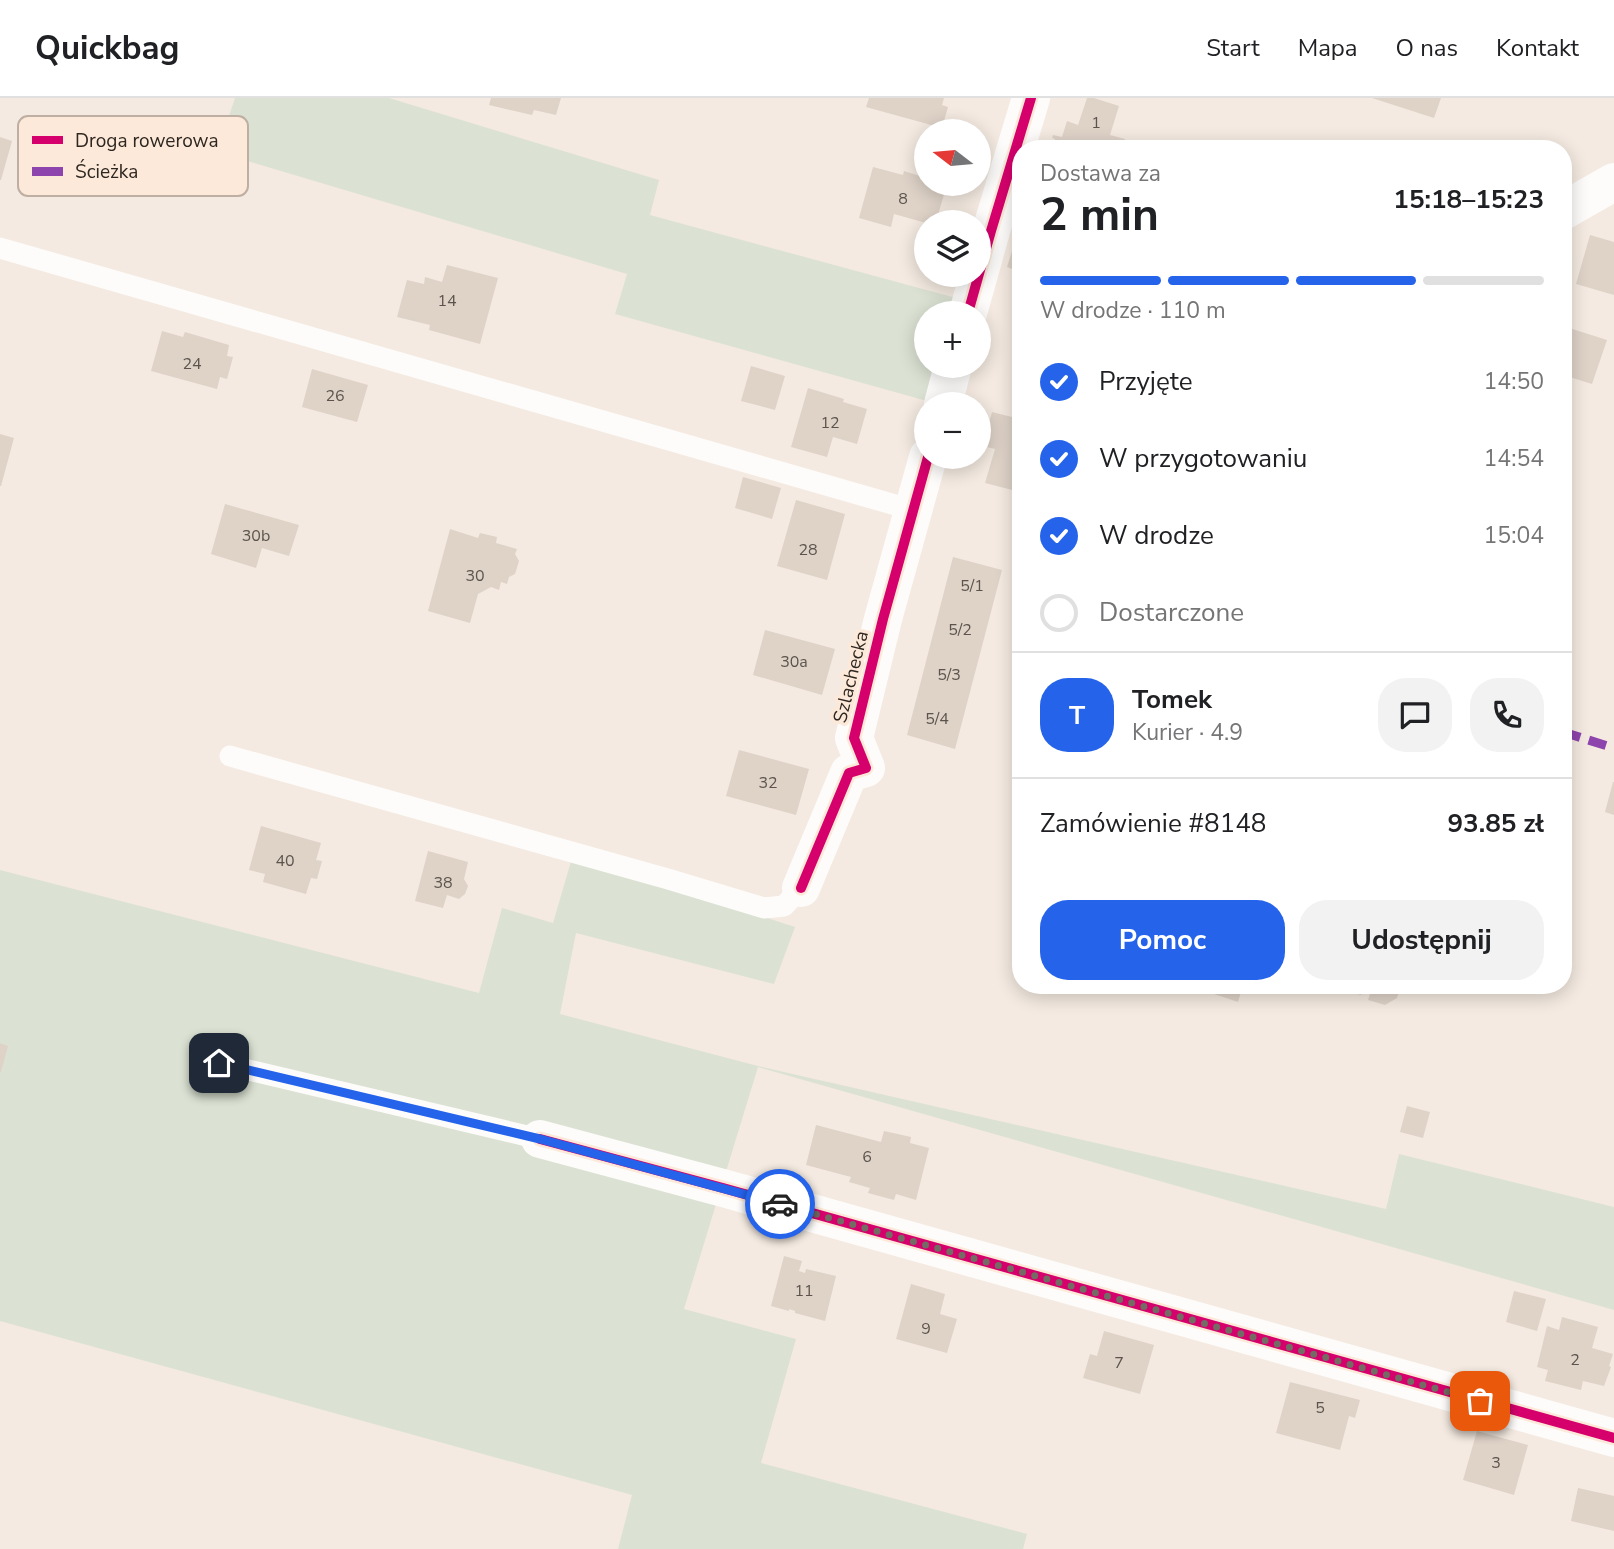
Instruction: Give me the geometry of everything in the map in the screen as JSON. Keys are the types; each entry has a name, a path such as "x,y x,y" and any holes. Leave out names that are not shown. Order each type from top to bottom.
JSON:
{"street":[{"path":"1018,140 1031,98"},
{"path":"971,301 1012,161"},
{"path":"1572,206 1614,182"},
{"name":"Szlachecka","path":"801,888 849,773 866,768 854,738 883,619 925,469"},
{"path":"540,1139 1614,1438"}],"lane":[{"path":"0,248 913,510"},
{"path":"230,756 764,908 784,906 801,888"},
{"path":"219,1063 540,1139"}],"green space":[{"path":"235,98 389,98 659,180 650,215 956,298 955,301 914,301 914,378 934,378 930,392 914,392 914,397 615,314 627,274 248,161 248,116 229,116"},
{"path":"572,858 795,927 774,984 576,933 560,1014 758,1066 1386,1209 1399,1154 1614,1207 1614,1310 758,1067 684,1309 796,1339 761,1463 1027,1534 1023,1549 618,1549 632,1495 0,1321 0,870 479,993 502,908 553,923"}],"building":[{"path":"491,98 561,98 556,115 534,110 532,115 489,105"},
{"path":"869,98 944,98 942,105 948,107 945,119 914,120 866,107"},
{"path":"1087,98 1119,106 1110,135 1125,140 1052,138 1053,135 1062,137 1067,121 1078,125"},
{"path":"1372,98 1441,98 1434,118"},
{"path":"0,137 12,141 1,180 0,180"},
{"path":"873,167 903,175 904,171 914,174 914,196 944,196 939,210 914,210 914,220 894,214 891,227 859,218"},
{"path":"1590,235 1614,242 1614,295 1576,284"},
{"path":"1012,251 1012,269 1007,267"},
{"path":"447,265 498,278 480,344 429,330 430,325 397,317 407,280 424,284 425,277 442,282"},
{"path":"1572,329 1607,340 1592,384 1572,378"},
{"path":"162,331 183,337 185,332 229,345 227,356 233,357 227,379 220,377 217,389 151,371"},
{"path":"751,366 785,376 775,410 741,401"},
{"path":"312,369 368,385 357,422 302,407"},
{"path":"808,388 867,409 857,444 833,437 827,457 791,447"},
{"path":"992,412 1012,417 1012,490 985,483 995,449 991,448"},
{"path":"0,434 14,438 1,486 0,486"},
{"path":"743,477 781,488 772,519 735,508"},
{"path":"796,500 845,514 827,580 777,566"},
{"path":"225,504 299,525 289,556 262,548 256,568 211,554"},
{"path":"450,529 478,538 480,533 497,537 496,543 517,549 515,554 519,561 515,574 509,577 507,584 501,582 499,590 491,587 478,594 470,623 428,611"},
{"path":"953,557 1002,570 955,749 907,735"},
{"path":"765,630 835,649 822,695 753,675"},
{"path":"739,750 809,769 796,815 726,796"},
{"path":"1614,782 1614,815 1605,812"},
{"path":"261,826 321,843 316,860 322,861 317,879 311,878 306,894 263,882 265,874 249,870"},
{"path":"428,851 468,862 464,879 468,886 465,894 459,899 447,895 443,908 415,901"},
{"path":"1214,994 1240,994 1238,1002"},
{"path":"1370,994 1398,994 1397,998 1385,1005 1368,1000"},
{"path":"0,1043 8,1046 1,1072 0,1072"},
{"path":"1407,1106 1430,1112 1423,1138 1400,1132"},
{"path":"816,1125 881,1142 884,1131 911,1137 910,1143 929,1148 916,1200 896,1194 894,1200 868,1193 870,1188 849,1182 851,1177 806,1165"},
{"path":"784,1256 802,1261 799,1271 805,1273 806,1269 836,1276 825,1321 771,1306"},
{"path":"911,1284 945,1294 940,1314 957,1319 947,1353 896,1339"},
{"path":"1514,1291 1546,1299 1537,1331 1506,1322"},
{"path":"1562,1317 1598,1327 1592,1348 1613,1354 1604,1386 1583,1381 1581,1390 1545,1381 1548,1370 1537,1367 1547,1326 1559,1330"},
{"path":"1104,1331 1154,1345 1140,1394 1083,1378 1090,1354 1097,1356"},
{"path":"1290,1382 1360,1400 1355,1418 1349,1416 1340,1450 1276,1433"},
{"path":"1477,1431 1528,1445 1514,1495 1463,1480"},
{"path":"1578,1488 1614,1496 1614,1531 1571,1521"}],"marked path":[{"path":"1572,735 1614,748"}],"cycle path":[{"path":"1018,140 1031,98"},
{"path":"971,301 1012,161"},
{"path":"801,888 849,773 866,768 854,738 883,619 925,469"},
{"path":"540,1139 1614,1438"}],"way so far":[{"path":"780,1204 1480,1401"}],"route":[{"path":"219,1063 540,1139 780,1204"}]}
